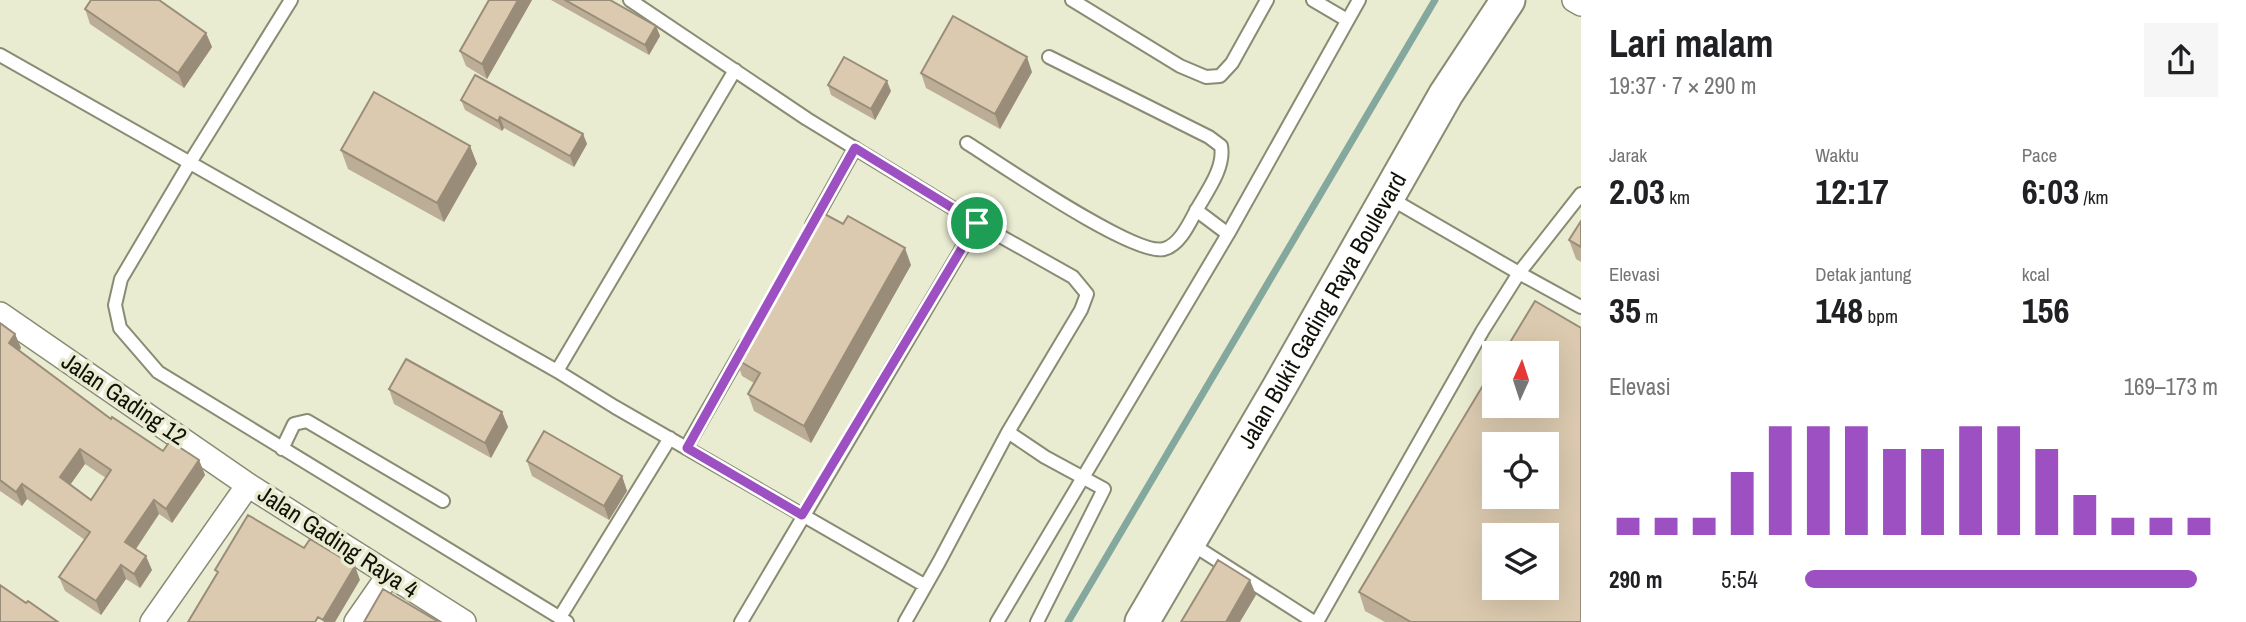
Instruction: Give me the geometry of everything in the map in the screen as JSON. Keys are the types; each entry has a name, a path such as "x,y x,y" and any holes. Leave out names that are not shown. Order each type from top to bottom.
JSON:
{"street":[{"name":"Jalan Bukit Gading Raya Boulevard","path":"1137,617 1189,542 1446,94 1507,0"},
{"path":"1574,0 1581,4"},
{"name":"Jalan Gading 12","path":"0,314 248,485"},
{"path":"152,622 248,485"},
{"name":"Jalan Gading Raya 4","path":"248,485 464,622"},
{"path":"356,622 388,576"}],"lane":[{"path":"291,0 121,279 116,305 120,328 158,372 564,620 670,438"},
{"path":"629,0 807,119 977,223 1073,277 1087,294 1081,310 1008,432 905,622"},
{"path":"1072,0 1180,66 1206,77 1220,76 1232,63 1267,0"},
{"path":"1095,13 1102,0"},
{"path":"1313,0 1347,20"},
{"path":"997,622 1228,234 1359,0"},
{"path":"0,55 557,371 924,585"},
{"path":"967,144 1109,230 1150,249 1164,249 1175,242 1196,211 1223,159 1220,146 1209,137 1049,57"},
{"path":"557,371 735,69"},
{"path":"808,232 855,148"},
{"path":"1189,542 1315,622 1483,330 1519,273 1581,194"},
{"path":"1388,197 1581,307"},
{"path":"1196,211 1228,234"},
{"path":"741,622 977,223"},
{"path":"687,448 754,328"},
{"path":"282,449 294,424 307,421 443,501"},
{"path":"1008,432 1045,457 1104,489 1037,622"}],"building":[{"path":"91,0 159,0 206,33 178,73 85,9"},
{"path":"489,0 518,0 482,64 460,51"},
{"path":"565,0 610,0 656,26 645,45"},
{"path":"953,16 1027,57 995,114 921,73"},
{"path":"844,57 887,81 871,109 828,85"},
{"path":"475,75 583,134 570,156 500,117 498,121 461,100"},
{"path":"374,92 470,146 437,203 341,150"},
{"path":"819,211 843,224 848,216 905,248 804,426 748,394 760,373 736,359"},
{"path":"1581,221 1581,247 1569,240"},
{"path":"1535,301 1581,328 1581,622 1411,622 1359,592 1482,387 1482,418 1559,418 1559,341 1511,341"},
{"path":"0,323 15,334 9,343 111,419 112,417 163,451 170,441 199,460 166,509 154,500 125,542 146,556 134,574 121,565 96,601 59,577 90,532 22,484 16,492 0,480","holes":["80,449 111,470 91,500 60,477"]},
{"path":"406,359 502,412 485,443 389,389"},
{"path":"544,431 622,476 604,506 527,461"},
{"path":"248,515 304,548 310,539 355,566 323,620 318,617 315,622 188,622"},
{"path":"1218,560 1250,580 1226,622 1181,622"},
{"path":"0,585 26,603 28,601 58,622 0,622"},
{"path":"383,589 439,622 364,622"}],"waterway":[{"path":"1068,622 1435,0"}],"route":[{"path":"855,148 977,223 802,515 687,448 855,148"}]}
